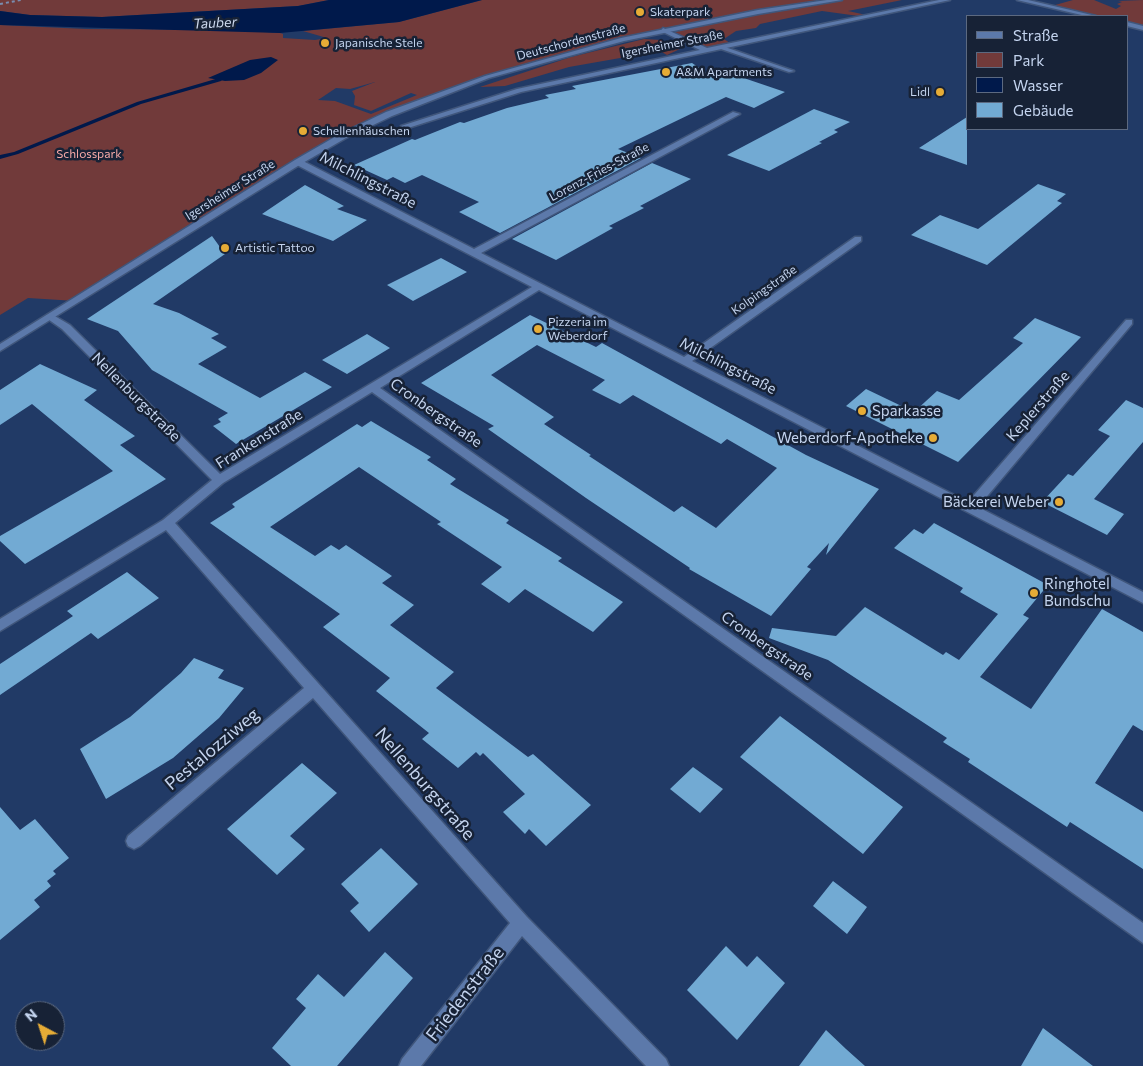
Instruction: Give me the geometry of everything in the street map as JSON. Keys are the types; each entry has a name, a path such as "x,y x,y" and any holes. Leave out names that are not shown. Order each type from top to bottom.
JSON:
{"street":[{"name":"Deutschordenstraße","path":"487,77 623,38 839,0"},
{"name":"Igersheimer Straße","path":"405,126 519,90 947,0"},
{"path":"1020,0 1088,15"},
{"path":"1128,24 1143,28"},
{"path":"663,30 705,50"},
{"path":"720,47 791,71"},
{"name":"Igersheimer Straße","path":"0,348 298,162 343,136 389,114 487,77"},
{"name":"Lorenz-Fries-Straße","path":"475,252 736,114"},
{"name":"Milchlingstraße","path":"298,162 1143,598"},
{"name":"Kolpingstraße","path":"685,361 858,239"},
{"name":"Frankenstraße","path":"0,626 167,523 219,480 540,286"},
{"name":"Nellenburgstraße","path":"50,317 66,327 219,480"},
{"name":"Keplerstraße","path":"970,508 1129,322"},
{"name":"Cronbergstraße","path":"372,387 1143,934"},
{"name":"Nellenburgstraße","path":"167,523 521,923 659,1066"},
{"name":"Pestalozziweg","path":"134,841 315,688"},
{"name":"Friedenstraße","path":"409,1066 521,923"}],"green space":[{"path":"0,0 329,0 298,6 102,17 30,15 0,11"},
{"name":"Schlosspark","path":"482,0 902,0 848,11 871,16 866,17 822,11 760,24 756,28 736,31 724,39 733,45 705,50 663,30 537,62 434,96 343,136 76,301 28,298 0,315 0,25 86,29 233,30 280,33 283,34 283,38 315,40 327,38 303,31 399,22","holes":["375,82 352,91 355,96 354,105 371,111 411,93 417,95 371,114 335,101 318,100 336,88 350,89"]},
{"path":"1073,0 1094,0 1116,9 1121,6 1117,4 1122,2 1118,1 1143,0 1143,28 1128,24 1128,15 1088,15 1048,7"},
{"path":"644,39 661,40 680,49 667,55 660,51 569,67 505,86 480,87 571,57"}],"water":[{"name":"Tauber","path":"329,0 482,0 399,22 280,33 0,25 0,11 30,15 102,17 298,6"},
{"path":"271,57 278,60 261,73 244,80 225,81 208,78 250,60"}],"building":[{"path":"692,63 716,79 729,73 785,92 754,108 726,97 618,149 641,158 500,233 459,212 479,202 422,175 405,183 393,177 387,180 354,165 412,139 415,140 460,122 464,123 507,108 549,98 545,95 576,89 572,86"},
{"path":"814,109 850,122 834,130 838,132 819,142 822,143 769,171 727,155"},
{"path":"966,118 967,165 919,148"},
{"path":"652,163 691,179 640,206 644,208 609,226 613,228 556,260 512,239"},
{"path":"1038,184 1066,194 1057,201 1062,203 987,265 911,235 940,215 978,229"},
{"path":"305,185 344,206 337,209 367,220 333,241 262,214"},
{"path":"212,236 225,254 153,304 179,313 219,334 211,338 227,347 198,364 260,398 305,372 332,387 236,444 213,426 221,422 218,419 228,413 152,370 118,331 87,319"},
{"path":"441,258 467,272 413,301 387,285"},
{"path":"530,315 596,347 602,343 806,455 879,489 826,555 829,543 807,567 811,569 771,616 689,569 488,429 494,426 421,383","holes":["537,345 605,380 592,390 620,404 633,395 721,444 727,439 777,468 716,528 682,506 674,512 589,456 591,455 544,424 554,417 491,375"]},
{"path":"1035,318 1081,337 958,462 846,406 866,389 914,412 937,391 959,400 1023,343 1013,338"},
{"path":"367,334 390,348 347,374 322,360"},
{"path":"40,364 97,390 84,400 135,436 120,445 166,479 25,564 0,541 0,536 113,471 32,404 0,425 0,390"},
{"path":"1126,400 1143,408 1143,442 1094,499 1124,514 1107,535 1042,502 1068,474 1073,476 1110,436 1098,430"},
{"path":"371,421 431,457 427,460 456,479 450,484 509,520 506,523 562,558 558,561 623,602 593,632 525,589 509,603 481,584 502,567 437,524 441,522 359,467 270,527 315,556 331,545 339,550 346,545 392,576 382,583 414,605 390,625 454,672 436,688 528,757 533,754 591,805 546,846 529,829 525,834 503,812 525,794 483,753 480,756 476,752 458,768 422,739 429,733 376,691 390,678 323,627 340,614 210,523 235,507 232,504 357,424 362,427"},
{"path":"934,523 1048,585 1023,615 1029,618 980,677 1031,709 1102,609 1143,632 1143,731 1133,725 1095,783 1143,812 1143,869 1070,822 1067,827 968,762 970,759 943,742 947,738 828,660 769,638 772,628 836,636 865,607 943,655 946,652 959,660 998,614 960,592 963,588 894,548 914,529 923,534"},
{"path":"127,572 159,598 98,639 91,633 0,695 0,664 73,616 67,611"},
{"path":"194,658 224,670 218,678 244,688 219,718 173,758 106,799 80,749 130,717 181,673"},
{"path":"780,716 903,807 863,854 740,757"},
{"path":"302,763 337,793 290,836 305,849 277,875 227,829"},
{"path":"693,767 723,789 700,813 670,789"},
{"path":"0,807 20,830 35,819 69,858 53,871 56,874 47,881 51,886 34,900 40,907 0,940"},
{"path":"381,848 418,884 369,932 350,911 359,903 341,884"},
{"path":"833,881 867,907 847,934 813,906"},
{"path":"726,946 747,967 757,956 785,983 737,1040 687,990"},
{"path":"385,952 413,978 337,1066 291,1066 272,1048 306,1008 296,999 318,974 344,997"},
{"path":"1043,1028 1093,1066 1021,1066"},
{"path":"826,1030 846,1049 865,1066 799,1066"}],"waterway":[{"path":"0,157 16,153 139,103 219,80"}],"railway":[{"path":"0,4 21,0"}],"place":[{"name":"Skaterpark","path":"640,12"},
{"name":"Japanische Stele","path":"325,43"},
{"name":"A&M Apartments","path":"666,72"},
{"name":"Lidl","path":"940,92"},
{"name":"Schellenhäuschen","path":"303,131"},
{"name":"Artistic Tattoo","path":"225,248"},
{"name":"Pizzeria im Weberdorf","path":"538,329"},
{"name":"Sparkasse","path":"862,411"},
{"name":"Weberdorf-Apotheke","path":"933,438"},
{"name":"Bäckerei Weber","path":"1059,502"},
{"name":"Ringhotel Bundschu","path":"1034,593"}]}
